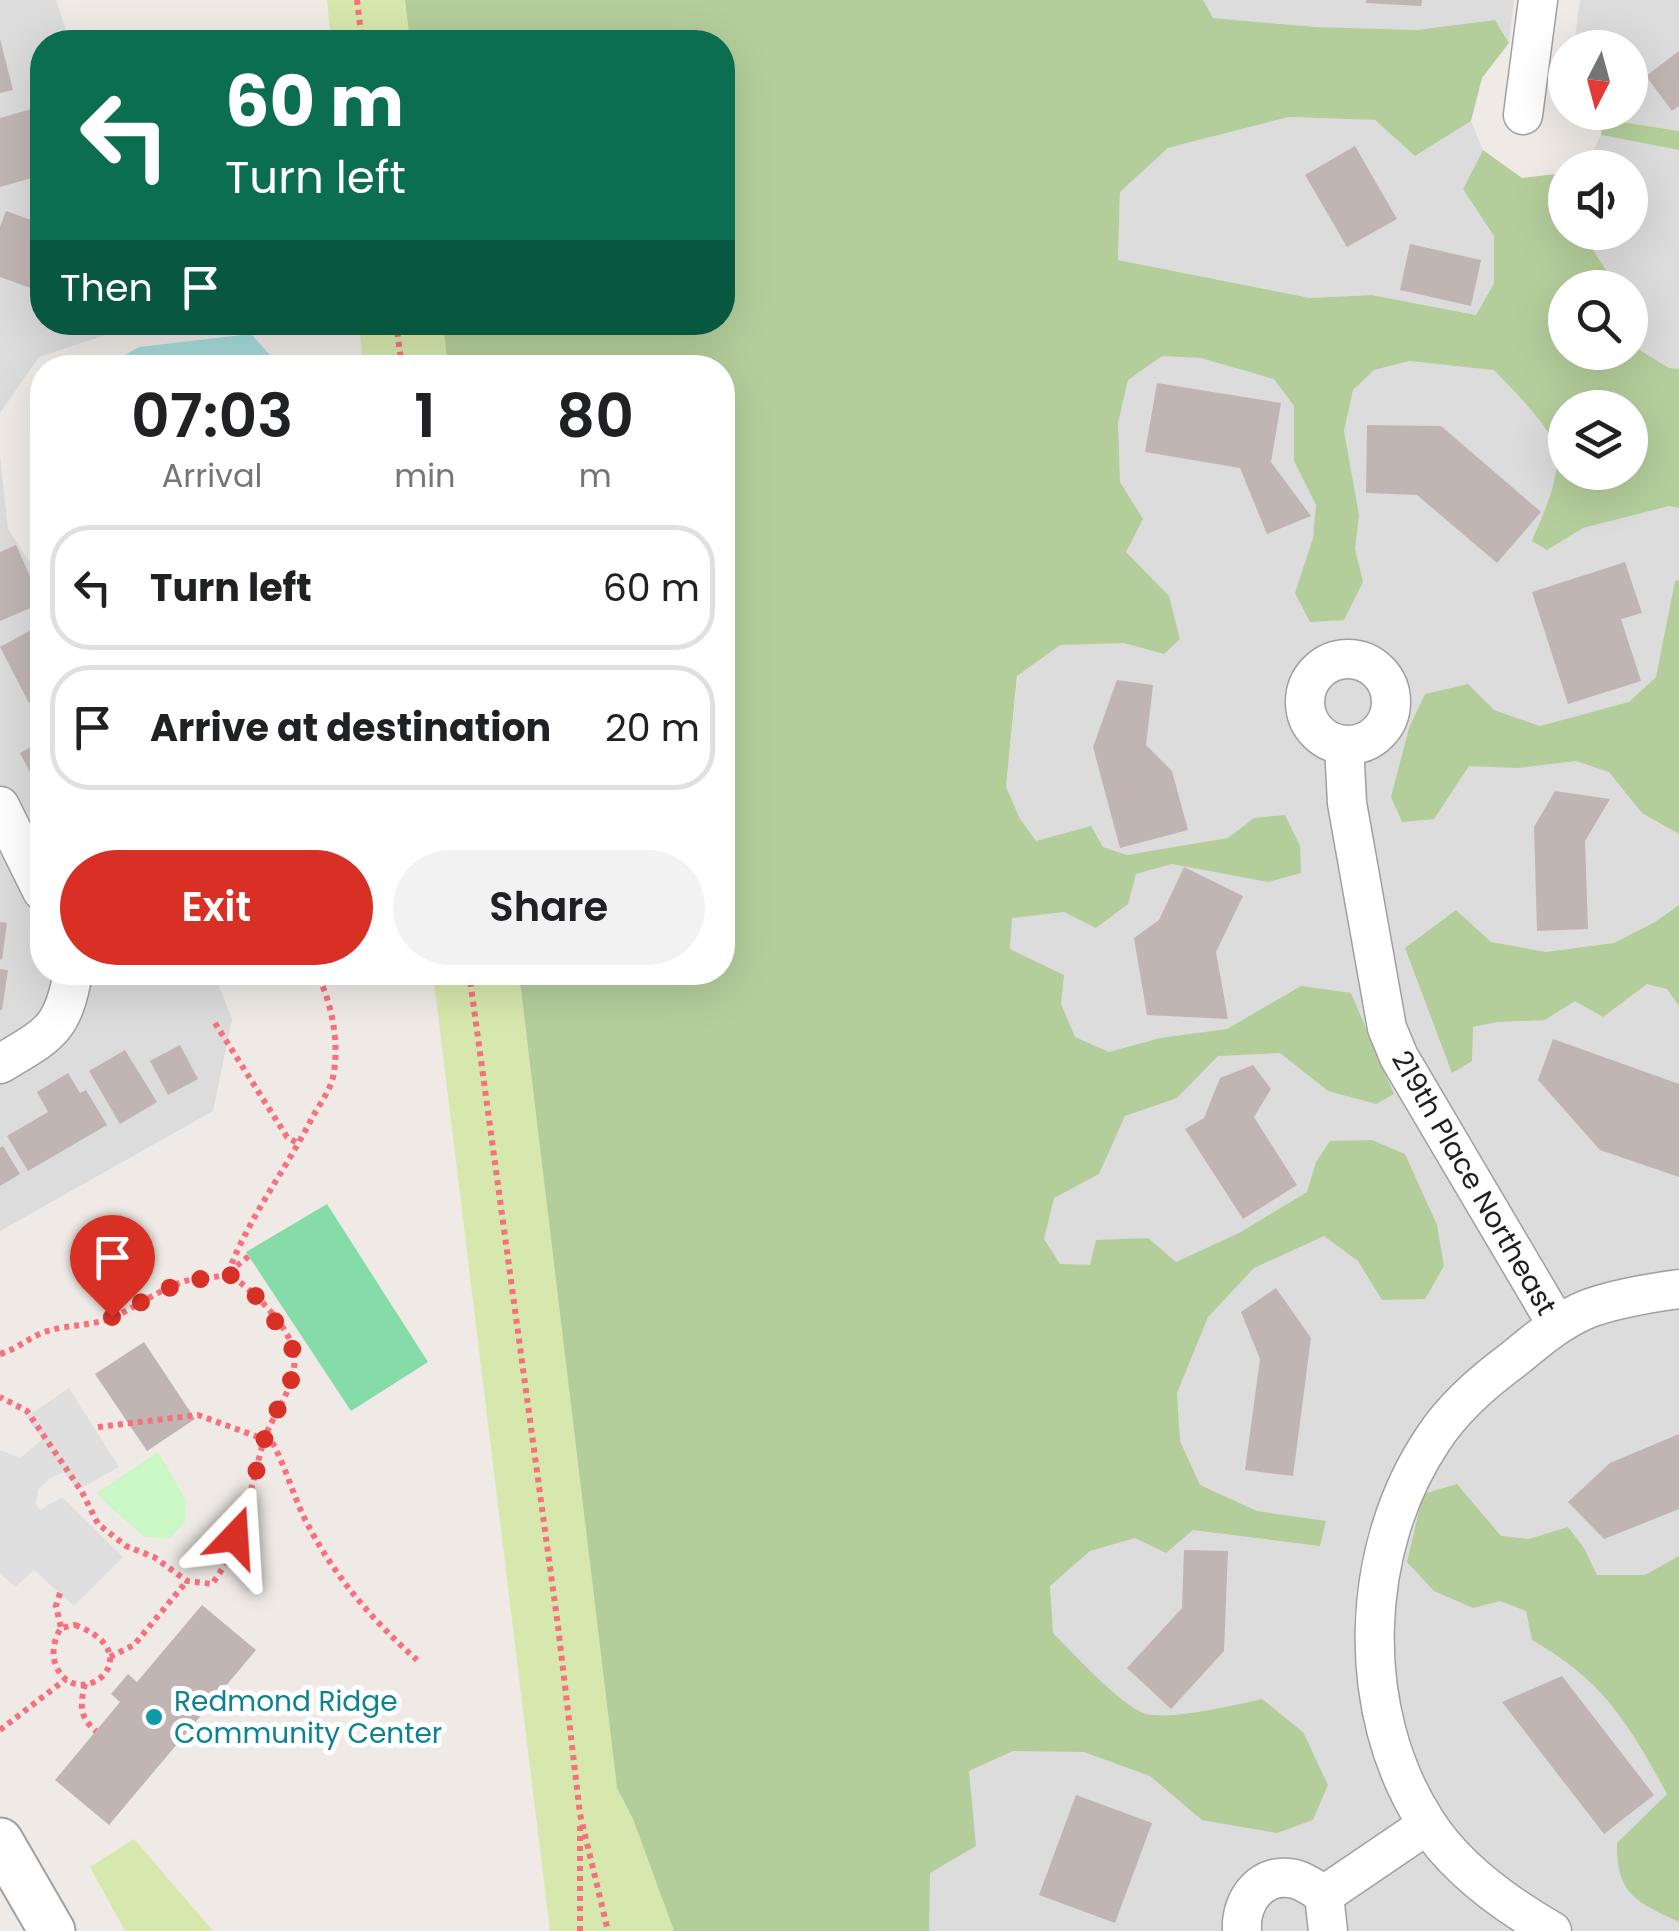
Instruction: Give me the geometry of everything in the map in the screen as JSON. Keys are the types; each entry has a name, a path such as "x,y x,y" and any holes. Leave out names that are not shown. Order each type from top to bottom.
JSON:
{"street":[{"path":"1523,114 1538,0"},
{"name":"219th Place Northeast","path":"1344,745 1347,802 1387,1028 1399,1057 1557,1325"},
{"path":"0,806 30,867"},
{"path":"0,1064 54,1028 71,988"},
{"path":"1552,1931 1482,1883 1454,1856 1427,1825 1404,1784 1373,1667 1375,1600 1384,1550 1432,1440 1456,1410 1493,1375 1557,1325 1588,1309 1679,1289"},
{"path":"1242,1931 1244,1904 1263,1884 1290,1878 1326,1913 1427,1825"},
{"path":"0,1841 52,1931"}],"path":[{"path":"357,0 361,30"},
{"path":"228,1273 242,1236 299,1144 332,1080 336,1044 323,985"},
{"path":"471,985 580,1814 608,1931"},
{"path":"215,1023 287,1136 299,1144"},
{"path":"0,1354 65,1325 84,1326 112,1317 185,1280 218,1278 249,1256"},
{"path":"0,1396 27,1411 82,1492 98,1524 126,1546 154,1557 187,1582 212,1584 222,1570 251,1492 265,1437 292,1378 295,1353 263,1302 228,1273"},
{"path":"98,1427 198,1415 272,1442 304,1516 328,1557 380,1628 416,1660"},
{"path":"110,1658 134,1645 187,1582"},
{"path":"60,1593 56,1614 61,1628"},
{"path":"75,1625 102,1640 110,1658 103,1678 94,1684 66,1679 56,1665 54,1638 61,1628 75,1625"},
{"path":"0,1730 66,1679"},
{"path":"85,1684 82,1713 85,1722 96,1731"},
{"path":"580,1814 580,1931"}],"shaded area":[{"path":"0,0 56,0 66,30 30,30 30,335 106,335 45,355 30,355 30,370 0,413"},
{"path":"1203,0 1514,0 1509,43 1495,20 1416,30 1316,27 1213,18"},
{"path":"1580,0 1679,0 1679,131 1648,126 1648,30 1576,30"},
{"path":"1289,117 1375,120 1415,156 1471,121 1483,150 1463,189 1494,235 1494,283 1476,315 1372,295 1310,298 1118,260 1120,192 1168,148"},
{"path":"1601,135 1679,150 1679,369 1669,368 1648,355 1648,270 1606,270 1593,250 1648,250 1648,150 1594,150"},
{"path":"1057,297 1679,391 1679,1931 887,1931"},
{"path":"0,456 8,529 30,563 30,985 219,985 232,1019 213,1111 0,1231"},
{"path":"69,1388 119,1467 78,1490 64,1472 38,1490 36,1504 40,1510 62,1497 123,1557 74,1606 34,1570 15,1587 0,1573 0,1450 20,1458 30,1450 42,1439 26,1417"}],"green space":[{"path":"327,0 405,0 409,30 330,30"},
{"path":"405,0 1203,0 1213,18 1316,27 1416,30 1495,20 1509,43 1482,78 1471,121 1415,156 1375,120 1289,117 1168,148 1120,192 1118,260 1310,298 1372,295 1476,315 1494,283 1494,236 1463,189 1483,150 1522,178 1548,175 1548,250 1593,250 1606,270 1548,270 1548,370 1648,370 1648,355 1669,368 1679,369 1679,508 1669,506 1583,528 1547,550 1532,541 1551,490 1648,490 1648,390 1548,390 1548,434 1494,370 1409,361 1374,370 1353,390 1344,431 1359,515 1355,549 1363,582 1344,620 1310,622 1295,593 1313,538 1316,505 1294,461 1294,406 1274,379 1201,358 1162,356 1128,380 1118,423 1120,482 1143,519 1126,552 1169,596 1180,639 1164,654 1124,643 1060,645 1017,676 1006,787 1020,819 1036,841 1091,826 1103,847 1127,855 1228,838 1254,818 1285,815 1300,846 1301,873 1268,882 1172,864 1136,874 1128,904 1096,928 1064,912 1012,918 1010,949 1064,975 1061,1004 1075,1037 1109,1052 1160,1038 1227,1029 1301,986 1351,993 1394,1094 1376,1104 1328,1091 1280,1053 1218,1056 1177,1098 1125,1116 1099,1174 1054,1198 1044,1239 1060,1264 1090,1265 1096,1240 1148,1238 1176,1262 1239,1233 1307,1192 1316,1162 1330,1141 1372,1140 1405,1154 1437,1225 1444,1266 1425,1299 1382,1300 1358,1261 1324,1236 1254,1268 1208,1317 1177,1393 1180,1441 1200,1485 1257,1511 1326,1521 1320,1546 1193,1530 1166,1553 1135,1538 1090,1551 1050,1586 1053,1633 1137,1710 1172,1715 1262,1699 1303,1732 1328,1785 1313,1820 1277,1833 1202,1820 1150,1776 1084,1752 1013,1751 969,1771 976,1846 930,1873 929,1931 674,1931 633,1819 617,1788 520,985 735,985 735,355 447,355 444,335 735,335 735,30 409,30"},
{"path":"1648,126 1679,131 1679,150 1601,135 1602,130 1648,130"},
{"path":"360,335 444,335 447,355 362,355"},
{"path":"1679,580 1679,834 1642,813 1609,772 1576,761 1518,768 1469,766 1434,819 1402,822 1391,797 1409,728 1425,694 1468,684 1494,710 1540,726 1629,702 1656,677 1675,581"},
{"path":"1679,905 1679,1006 1667,989 1647,984 1603,1017 1575,1001 1545,1020 1473,1027 1472,1061 1452,1073 1405,948 1456,910 1491,942 1546,952 1614,943"},
{"path":"434,985 520,985 617,1788 633,1819 674,1931 550,1931"},
{"path":"327,1204 428,1362 351,1411 246,1252"},
{"path":"158,1452 186,1500 185,1522 170,1538 144,1537 97,1493"},
{"path":"1457,1484 1501,1536 1529,1539 1568,1527 1597,1575 1645,1575 1679,1556 1679,1922 1641,1902 1625,1886 1620,1874 1617,1843 1667,1794 1612,1706 1578,1671 1532,1640 1526,1611 1500,1601 1473,1608 1434,1591 1407,1562 1423,1494"},
{"path":"134,1839 213,1931 125,1931 90,1867"}],"water":[{"path":"252,335 270,355 125,355 139,347"}],"building":[{"path":"1366,0 1422,0 1421,6"},
{"path":"0,39 13,90 0,93"},
{"path":"1679,51 1679,106 1672,111 1648,74"},
{"path":"30,109 30,178 0,187 0,118"},
{"path":"1355,146 1397,219 1347,247 1305,175"},
{"path":"6,211 30,220 30,288 0,277 0,227"},
{"path":"1410,244 1481,260 1471,306 1400,290"},
{"path":"1157,383 1281,403 1271,462 1311,516 1267,534 1240,468 1145,452"},
{"path":"1367,425 1441,426 1541,512 1497,563 1417,495 1366,493"},
{"path":"16,545 30,576 30,608 0,621 0,552"},
{"path":"1625,562 1642,613 1621,619 1641,681 1568,704 1532,592"},
{"path":"30,631 29,703 0,647"},
{"path":"1117,680 1153,685 1146,745 1172,771 1188,830 1120,848 1093,747"},
{"path":"30,748 30,772 20,753"},
{"path":"1555,791 1610,799 1585,841 1588,929 1537,931 1534,827"},
{"path":"1184,867 1243,896 1216,952 1228,1019 1147,1015 1134,938 1159,920"},
{"path":"0,922 7,923 2,960 0,959"},
{"path":"0,969 8,970 2,1010 0,1010"},
{"path":"1553,1039 1679,1084 1679,1177 1600,1150 1538,1080"},
{"path":"180,1045 198,1079 168,1095 150,1061"},
{"path":"125,1050 157,1102 120,1124 89,1071"},
{"path":"1253,1065 1271,1089 1254,1117 1297,1185 1243,1219 1185,1129 1204,1118 1220,1078"},
{"path":"68,1073 80,1093 86,1090 107,1125 28,1171 7,1136 48,1112 37,1092"},
{"path":"3,1146 20,1174 0,1186 0,1148"},
{"path":"1276,1288 1311,1338 1293,1476 1245,1470 1260,1359 1241,1312"},
{"path":"144,1342 195,1419 147,1451 95,1374"},
{"path":"1679,1434 1679,1509 1604,1539 1568,1502 1610,1463"},
{"path":"1184,1550 1228,1551 1224,1651 1171,1709 1127,1668 1182,1608"},
{"name":"Redmond Ridge Community Center","path":"202,1605 256,1650 109,1825 55,1780 120,1702 111,1694 128,1674 137,1682"},
{"path":"1562,1676 1654,1795 1604,1834 1502,1702"},
{"path":"1076,1795 1152,1823 1115,1923 1039,1895"}],"place":[{"name":"Redmond Ridge Community Center","path":"154,1717"}],"route":[{"path":"112,1317 185,1280 218,1278 228,1273 263,1302 282,1329 295,1353 292,1378 265,1437 235,1537"}]}
